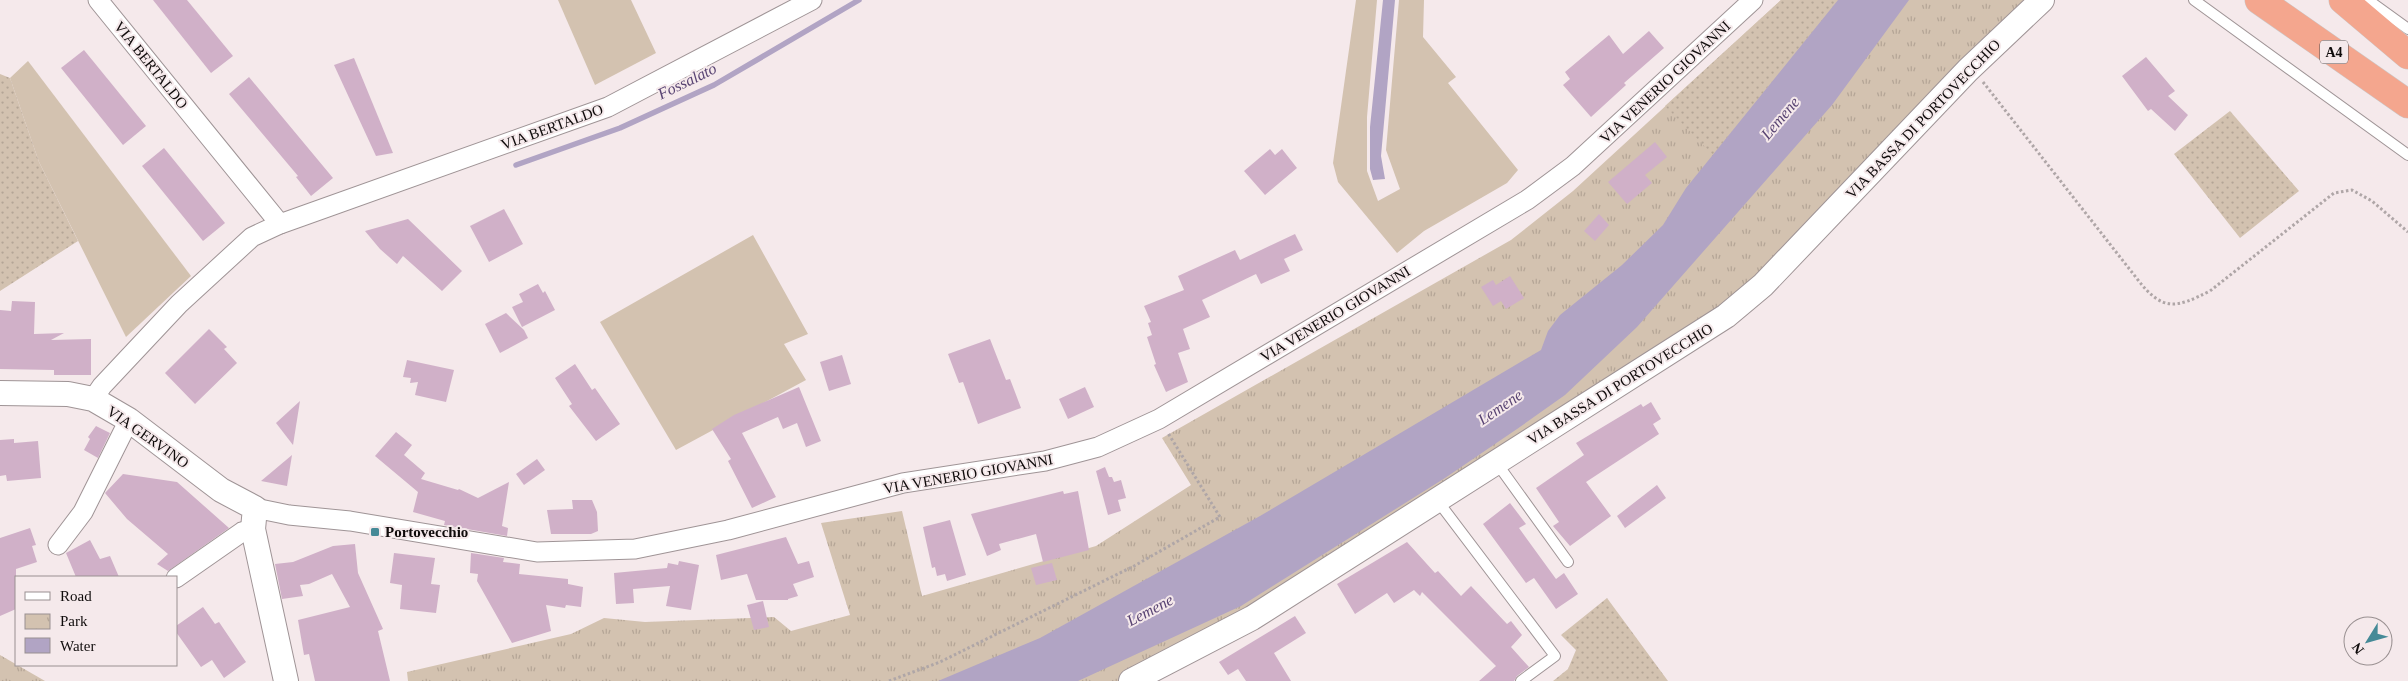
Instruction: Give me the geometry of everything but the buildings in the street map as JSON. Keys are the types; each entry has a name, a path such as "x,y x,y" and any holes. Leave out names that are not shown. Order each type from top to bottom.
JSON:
{"highway":[{"name":"A4","path":"2259,0 2408,104"},
{"path":"2343,0 2408,55"}],"street":[{"name":"VIA BERTALDO","path":"98,0 280,224"},
{"name":"VIA BERTALDO","path":"97,393 180,304 252,237 280,224 608,107 812,0"},
{"name":"VIA VENERIO GIOVANNI","path":"254,518 289,516 350,520 537,552 635,549 728,530 903,483 1045,461 1098,447 1159,419 1527,200 1573,166 1753,0"},
{"name":"VIA BASSA DI PORTOVECCHIO","path":"1131,681 1252,618 1726,316 1763,284 1968,70 2042,0"},
{"name":"VIA GERVINO","path":"0,393 97,393 254,518"},
{"path":"58,545 83,512 129,420"},
{"path":"178,577 242,532 254,518"},
{"path":"254,518 286,681"}],"lane":[{"path":"2194,0 2408,155"},
{"path":"2368,0 2408,29"},
{"path":"1496,462 1568,562"},
{"path":"1437,500 1555,656 1521,681"}],"path":[{"path":"1968,70 1984,82 2138,280 2160,303 2188,302 2210,290 2334,193 2352,190 2372,201 2408,232"},
{"path":"889,681 940,662 1072,597 1134,566 1220,517 1159,419"}],"green space":[{"path":"558,0 631,0 656,53 595,85"},
{"path":"1356,0 1377,0 1367,117 1367,171 1378,201 1400,189 1386,150 1399,0 1424,0 1423,37 1456,77 1448,83 1518,170 1507,183 1424,231 1397,253 1338,182 1333,163"},
{"path":"1781,0 2030,0 1757,283 1348,553 1120,681 408,681 407,672 571,634 604,618 645,622 774,617 791,631 850,615 821,523 902,511 922,596 1096,546 1191,485 1162,438 1511,240 1573,191"},
{"path":"1781,0 1838,0 1713,155 1665,106"},
{"path":"28,61 191,276 126,337 39,162 10,78"},
{"path":"0,74 10,78 39,162 78,241 0,291"},
{"path":"2230,111 2299,191 2240,238 2174,154"},
{"path":"753,235 808,334 784,344 806,380 676,450 600,322"},
{"path":"1607,598 1668,681 1553,681 1568,669 1576,650 1561,635"},
{"path":"0,655 15,664 15,666 19,666 45,681 0,681"}],"water":[{"path":"1383,0 1395,0 1381,156 1385,179 1373,180 1370,169 1370,127"},
{"name":"Lemene","path":"1838,0 1909,0 1832,105 1637,327 1565,395 1445,478 1241,606 1078,681 938,681 1040,638 1260,516 1541,350 1548,331 1560,315 1622,265 1663,225 1686,188"}],"waterway":[{"name":"Fossalato","path":"516,165 620,128 714,85 859,0"}],"place":[{"name":"Portovecchio","path":"375,532"}]}
